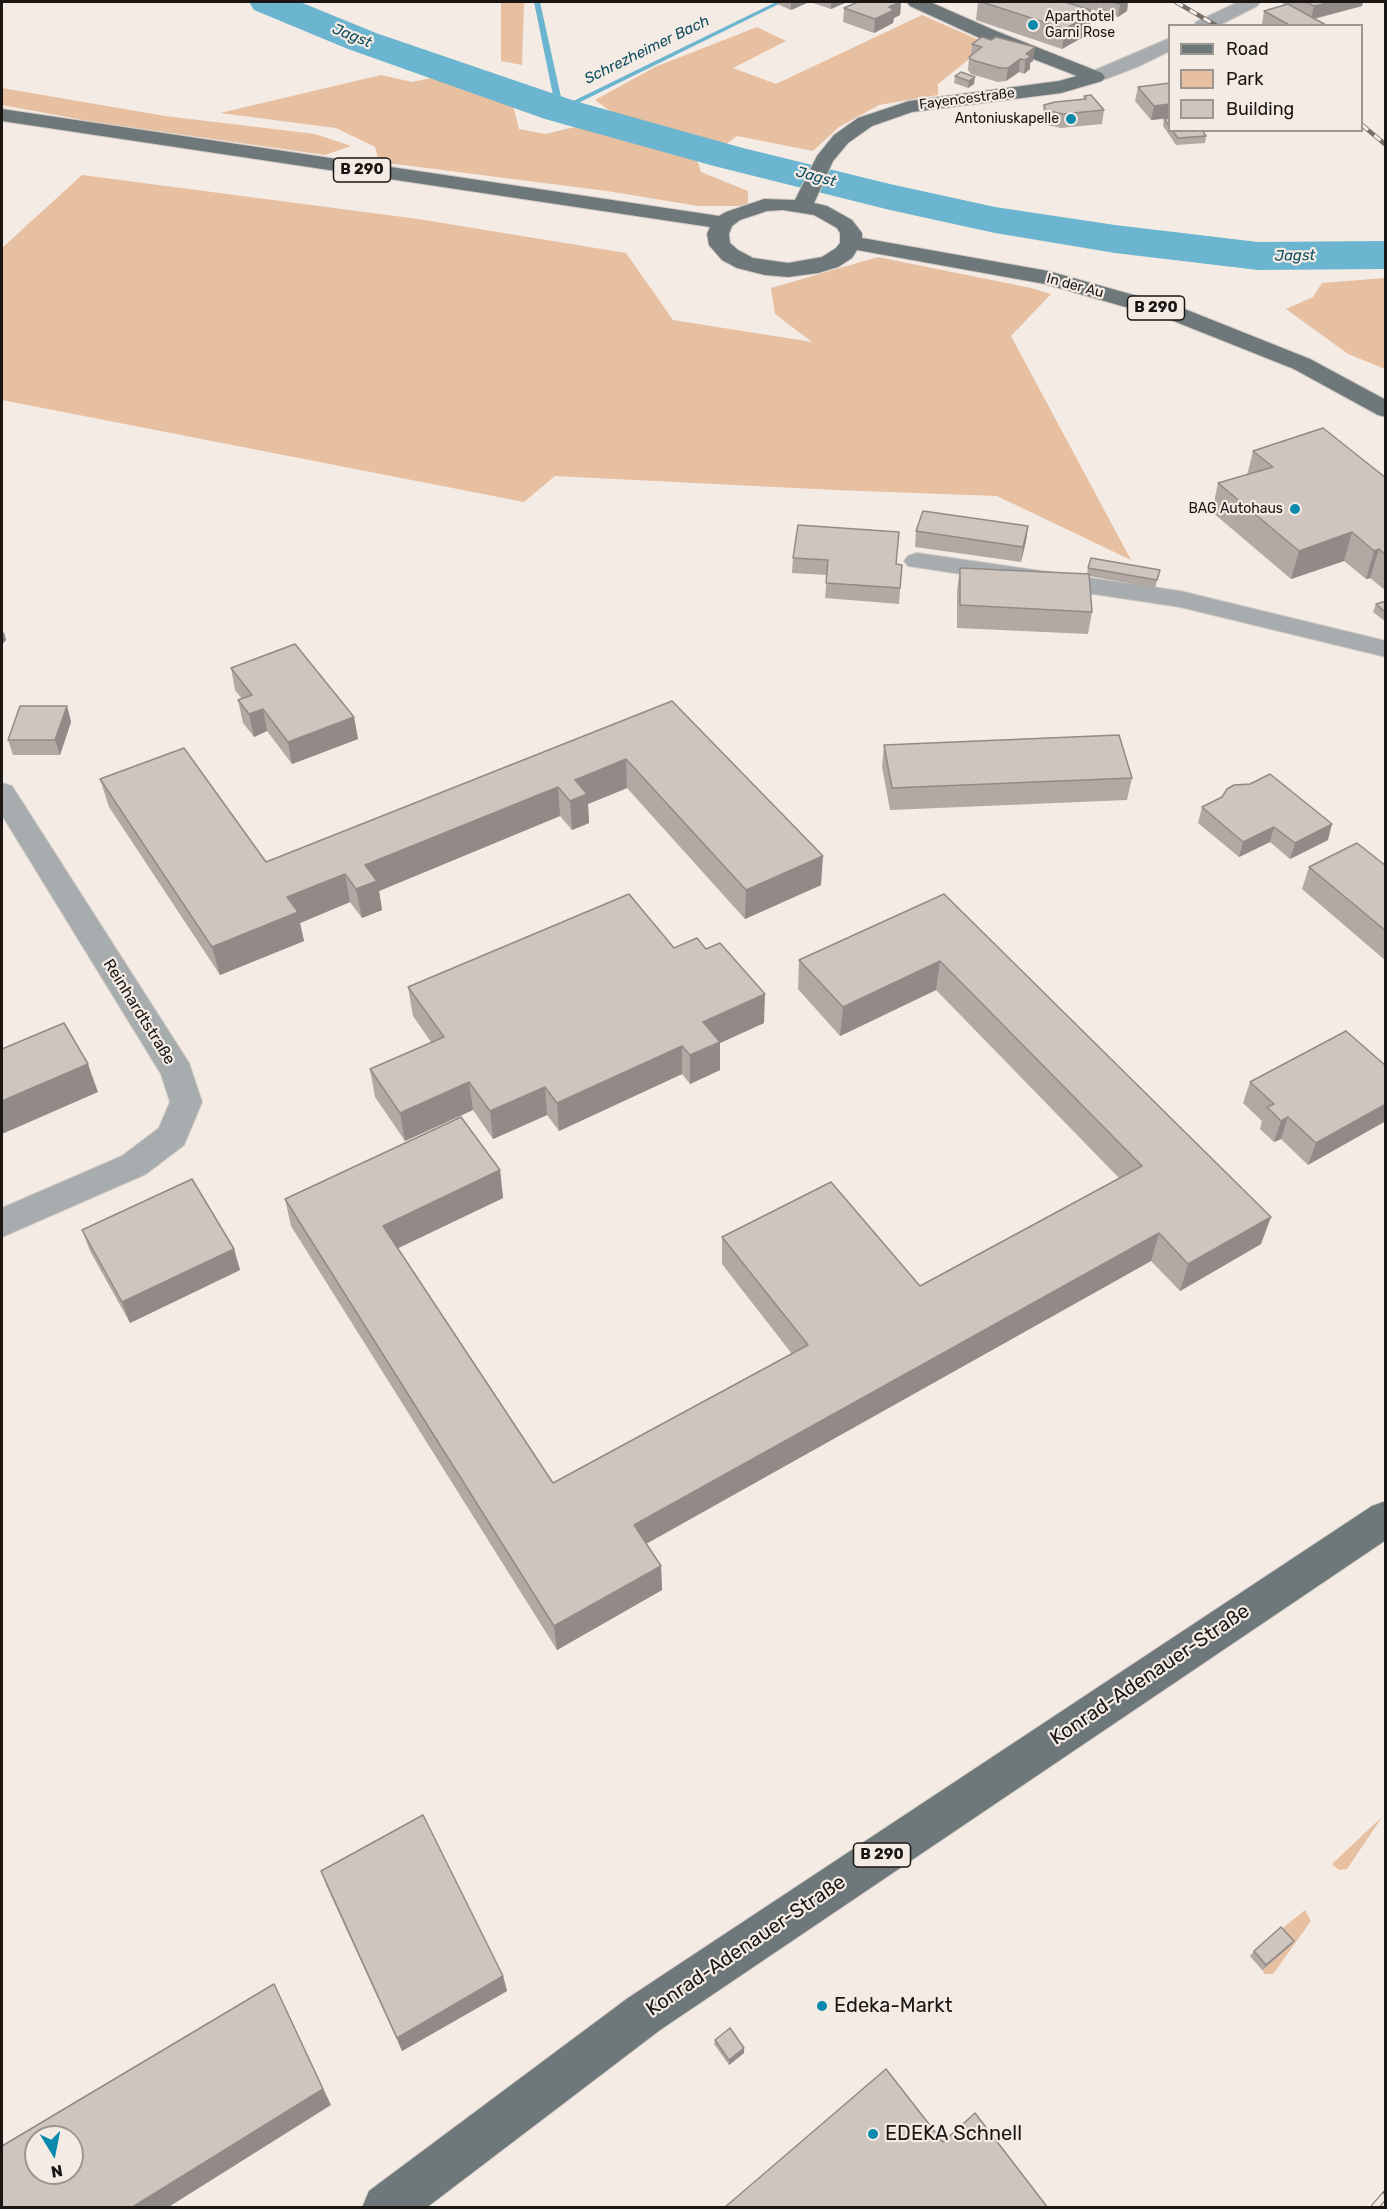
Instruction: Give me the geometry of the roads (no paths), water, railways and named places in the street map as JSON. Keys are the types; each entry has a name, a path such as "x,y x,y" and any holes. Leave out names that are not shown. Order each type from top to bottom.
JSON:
{"main road":[{"path":"916,2 989,35 1095,77"},
{"name":"Fayencestraße","path":"806,198 824,160 841,139 865,122 909,107 1061,87 1095,77"},
{"name":"B 290","path":"2,115 723,224"},
{"path":"806,198 820,210 845,224 851,233 851,243 844,253 830,262 810,268 788,270 765,268 745,263 730,255 720,245 718,234 723,224 733,216 764,206 806,198"},
{"name":"In der Au","path":"851,243 1048,278 1179,315 1302,364 1386,410"},
{"name":"Konrad-Adenauer-Straße","path":"386,2208 644,2014 1386,1518"}],"street":[{"path":"1207,24 1251,2"},
{"name":"Fayencestraße","path":"1095,77 1168,44"},
{"path":"916,561 1180,599 1386,649"},
{"name":"Reinhardtstraße","path":"2,793 177,1072 186,1102 172,1136 134,1165 2,1223"}],"waterway":[{"name":"Jagst","path":"268,2 362,41 560,110 729,157 890,197 995,220 1115,239 1258,256 1386,255"},
{"name":"Schrezheimer Bach","path":"537,2 560,110 780,2"}],"railway":[{"path":"1176,2 1214,24"},
{"path":"1363,126 1386,145"},
{"path":"1374,2208 1386,2194"}],"place":[{"name":"Aparthotel Garni Rose","path":"1033,25"},
{"name":"Antoniuskapelle","path":"1071,119"},
{"name":"BAG Autohaus","path":"1295,509"},
{"name":"Edeka-Markt","path":"822,2006"},
{"name":"EDEKA Schnell","path":"873,2134"}]}
